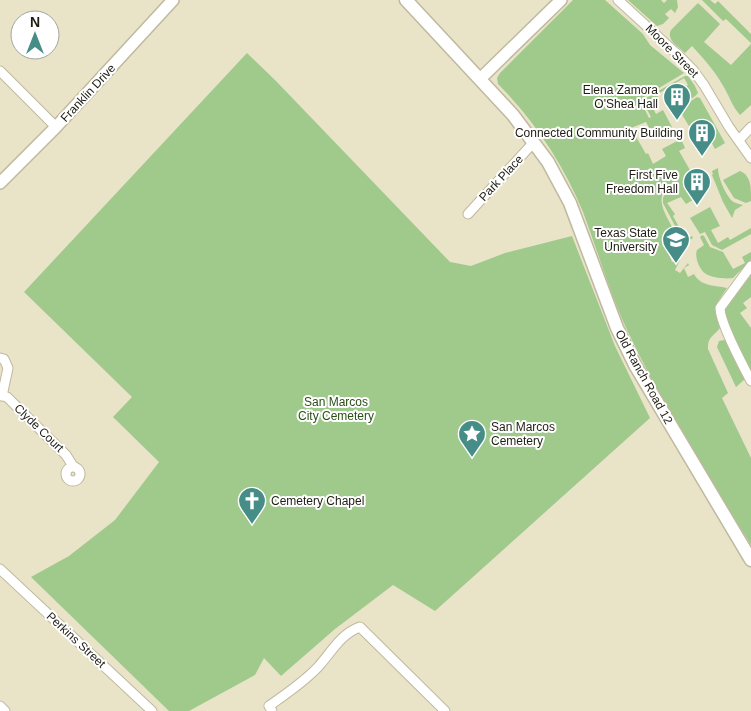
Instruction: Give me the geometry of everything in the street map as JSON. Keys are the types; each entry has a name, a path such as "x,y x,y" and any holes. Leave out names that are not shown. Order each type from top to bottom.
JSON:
{"main road":[{"name":"Old Ranch Road 12","path":"406,0 480,79 534,142 551,167 570,203 615,323 635,366 751,560"}],"street":[{"name":"Franklin Drive","path":"0,183 56,127 174,0"},
{"path":"480,79 561,0"},
{"name":"Moore Street","path":"618,0 693,70 751,158"},
{"path":"0,71 56,127"},
{"path":"738,140 751,128"},
{"name":"Park Place","path":"468,214 534,142"},
{"path":"751,266 720,308 720,313 728,332 751,381"},
{"path":"0,358 4,359 8,368 1,395"},
{"name":"Clyde Court","path":"1,395 7,397 66,455 73,466"},
{"name":"Perkins Street","path":"0,569 152,711"},
{"path":"271,709 318,666 332,648 360,627 445,711"},
{"path":"0,706 5,711"}],"green space":[{"name":"Texas State University","path":"573,0 605,0 643,34 650,45 684,73 644,97 643,106 649,118 651,117 644,104 646,98 685,76 688,76 695,86 698,93 688,100 676,99 689,92 684,78 649,101 656,114 663,110 672,127 654,137 646,122 631,128 653,164 666,156 662,149 681,139 685,148 679,151 703,194 686,204 681,197 667,203 675,214 673,216 686,240 692,236 693,238 684,243 663,203 667,190 663,194 662,206 678,237 674,239 674,242 666,246 672,262 680,260 675,270 680,273 684,268 688,277 694,274 704,283 727,288 717,303 716,316 720,328 710,339 708,349 728,393 722,398 751,458 751,545 686,440 642,360 622,318 583,212 567,177 536,128 498,84 497,78"},
{"path":"628,0 661,0 664,3 667,0 677,0 678,7 675,13 671,9 665,14 669,18 663,24 657,26"},
{"path":"702,0 710,0 715,4 718,1 751,34 751,43 726,19 723,21"},
{"path":"698,3 720,24 704,42 731,65 751,44 751,105 740,115 719,79 692,46 685,53 671,40 671,30"},
{"name":"San Marcos City Cemetery","path":"247,53 450,262 471,266 505,253 572,236 615,346 650,418 435,611 393,585 335,629 281,676 264,658 255,675 189,711 169,711 31,577 69,556 115,520 159,462 113,417 132,397 24,292"},
{"path":"697,97 700,98 725,143 715,149 708,136 700,140 697,135 695,136 675,103 688,103"},
{"path":"718,168 724,189 731,200 743,205 735,210 732,218 712,175 712,171"},
{"path":"740,171 748,179 750,186 751,201 746,203 734,198 723,180"},
{"path":"710,207 720,226 711,230 718,243 728,237 730,240 751,228 751,234 722,250 712,245 705,232 700,234 690,218"},
{"path":"702,235 710,247 723,252 733,269 745,263 742,257 751,252 751,260 733,278 720,278 708,275 700,268 696,256 697,250 704,245 700,237"},
{"path":"751,273 751,297 743,303 747,308 740,313 751,328 751,373 723,311"},
{"path":"724,340 727,342 745,379 736,387 717,347 719,341"}],"place":[{"name":"Elena Zamora O'Shea Hall","path":"677,121"},
{"name":"Connected Community Building","path":"702,157"},
{"name":"First Five Freedom Hall","path":"697,206"},
{"name":"Texas State University","path":"676,264"},
{"name":"San Marcos Cemetery","path":"472,458"},
{"name":"Cemetery Chapel","path":"252,525"}]}
